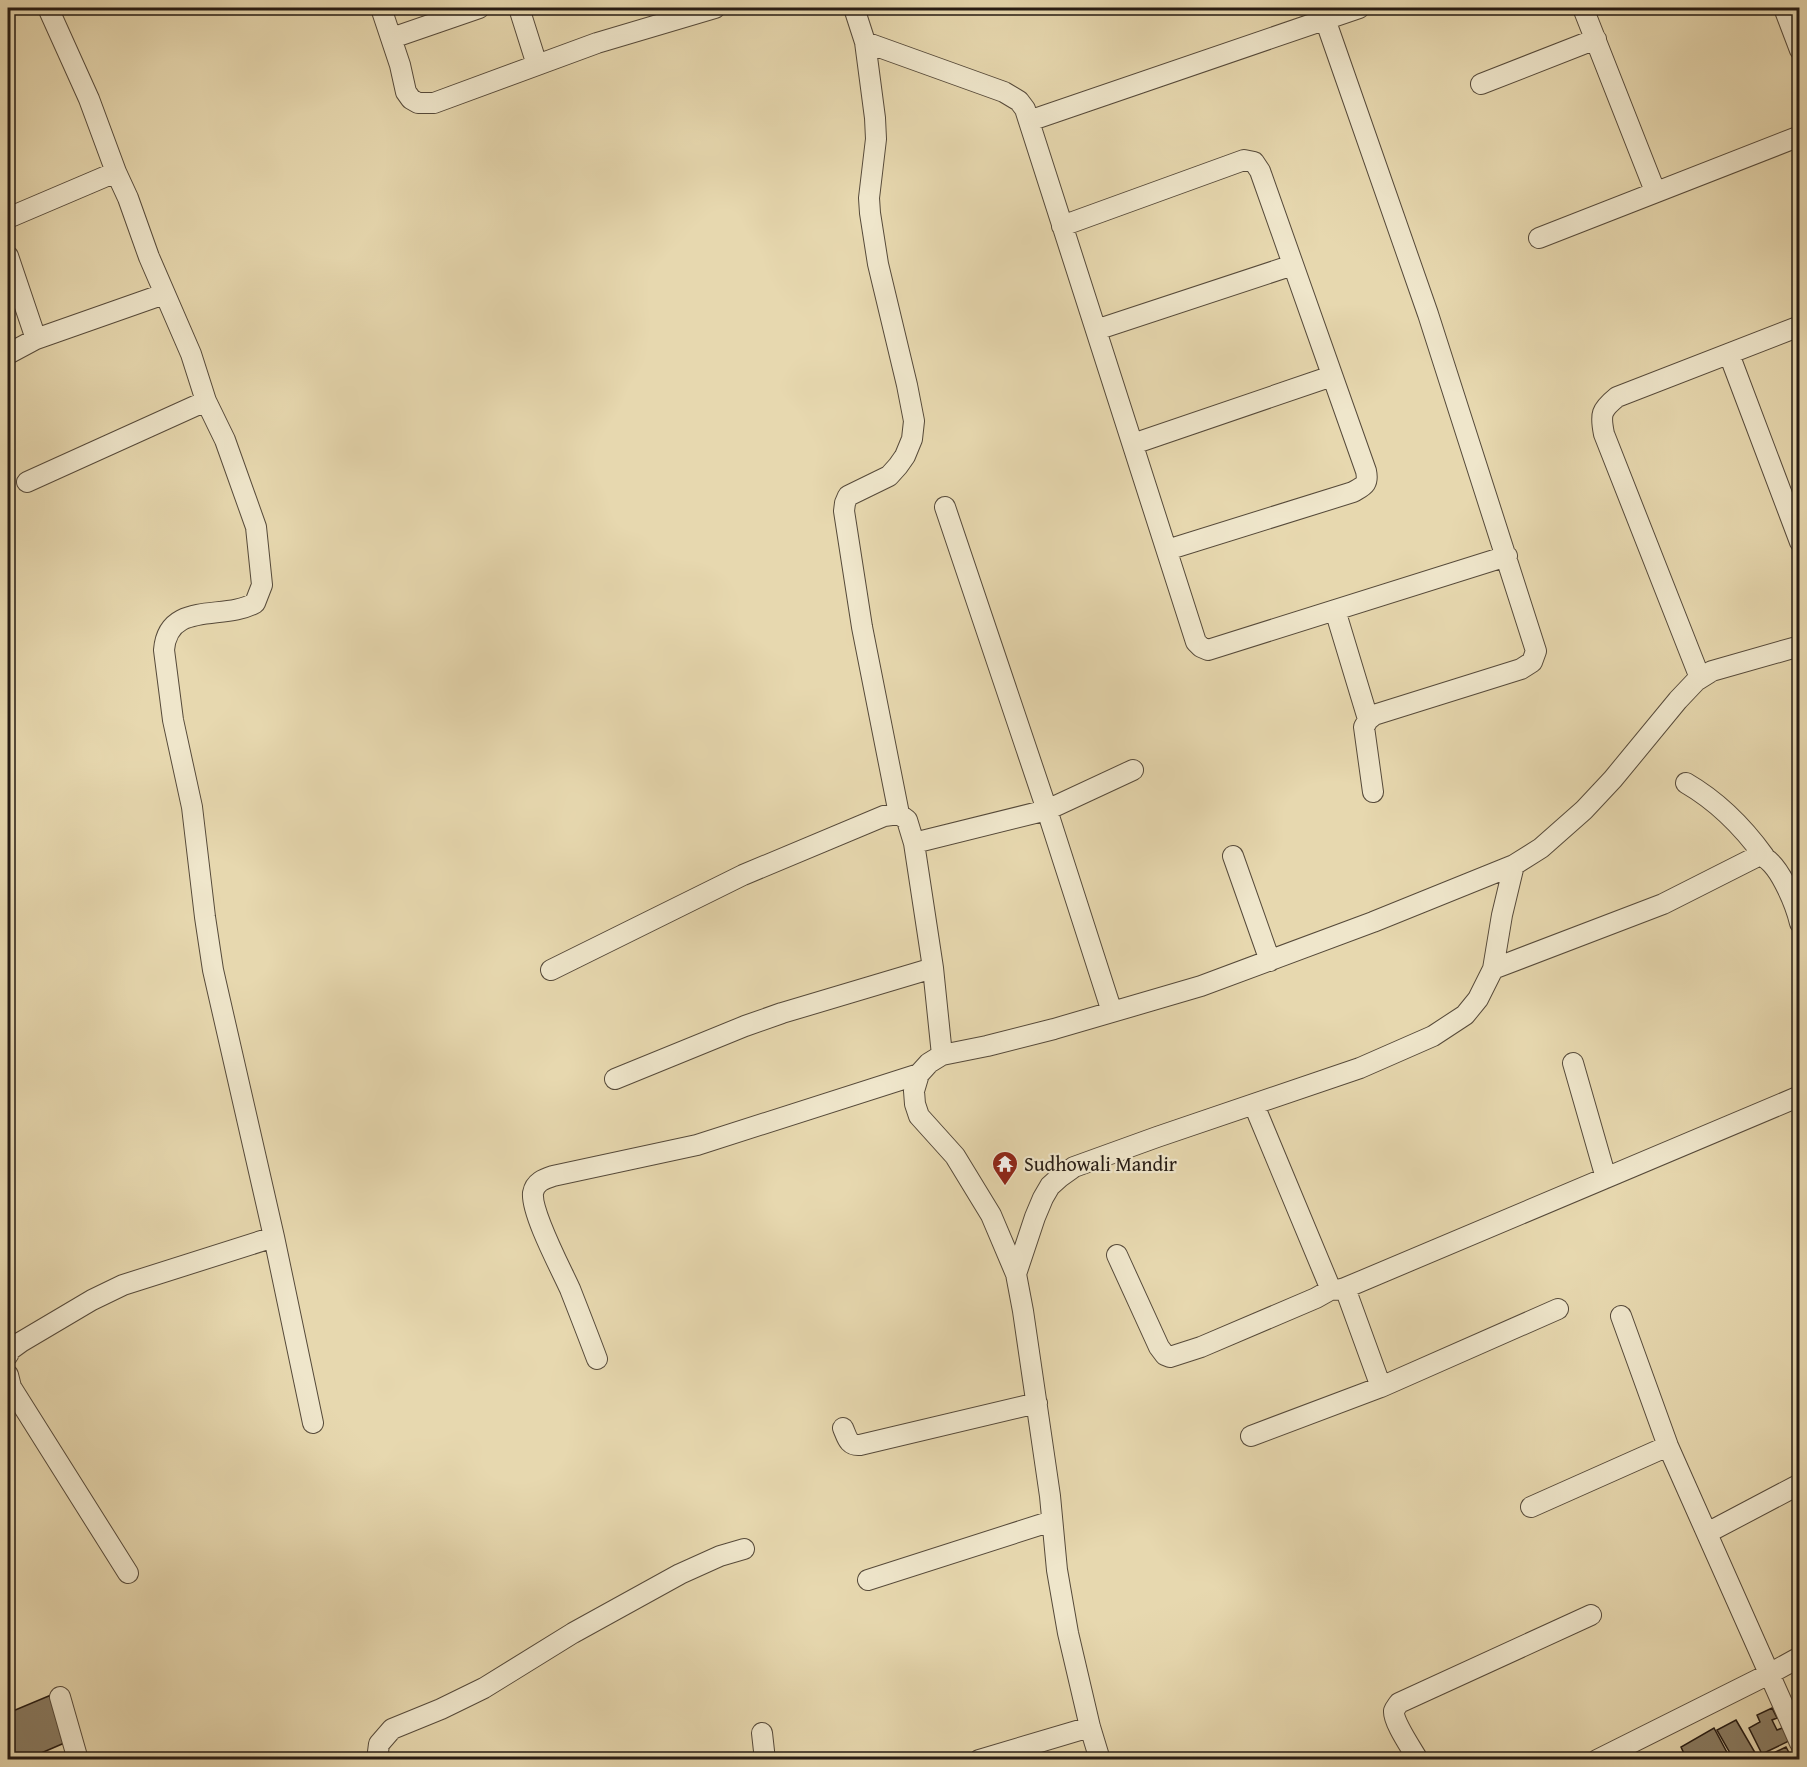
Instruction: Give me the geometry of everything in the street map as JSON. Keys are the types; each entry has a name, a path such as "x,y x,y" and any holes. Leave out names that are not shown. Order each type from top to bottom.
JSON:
{"street":[{"path":"48,8 89,99 149,257 191,354 206,401 225,440 256,527 262,585 255,603 187,617 176,622 169,630 164,650 173,720 192,807 213,970 274,1237 313,1423"},
{"path":"381,8 392,38 406,92 418,103 434,103 597,43 715,8"},
{"path":"392,38 452,12 479,8"},
{"path":"519,8 537,65"},
{"path":"854,8 865,42 875,118 876,139 869,198 870,213 878,264 914,421 912,439 906,456 889,476 848,495 844,511 862,627 899,814"},
{"path":"1029,121 1359,8"},
{"path":"1583,8 1654,191"},
{"path":"1784,8 1800,50"},
{"path":"1325,19 1428,314 1536,651 1532,662 1521,669 1374,715 1368,719 1364,727 1373,792"},
{"path":"1481,84 1596,39"},
{"path":"865,42 1004,92 1018,100 1025,109 1196,642 1201,647 1208,650 1507,556"},
{"path":"1539,238 1654,191 1800,136"},
{"path":"1062,226 1244,160 1254,162 1260,171 1366,471 1367,479 1364,486 1353,492 1167,550"},
{"path":"8,218 116,172"},
{"path":"8,256 36,339"},
{"path":"1096,330 1293,265"},
{"path":"8,354 36,339 165,294"},
{"path":"1700,678 1604,434 1601,418 1608,404 1617,397 1800,326"},
{"path":"1729,354 1800,542"},
{"path":"1132,444 1332,376"},
{"path":"27,482 206,401"},
{"path":"945,507 1112,1012"},
{"path":"1335,610 1368,719"},
{"path":"1100,1760 1068,1633 1057,1570 1050,1496 1016,1274 991,1215 955,1156 919,1116 914,1091 919,1074 929,1063 942,1055 1054,1029 1201,986 1373,922 1514,865 1541,848 1584,810 1700,678 1712,671 1800,646"},
{"path":"915,843 1047,810 1133,770"},
{"path":"1686,783 1714,801 1770,861 1794,903 1800,923"},
{"path":"551,970 743,875 884,816 899,814 908,820 915,843 933,968 942,1055"},
{"path":"1233,856 1270,961"},
{"path":"1493,969 1664,904 1754,858 1764,856"},
{"path":"1016,1274 1035,1216 1050,1186 1081,1164 1360,1068 1433,1036 1465,1015 1478,999 1493,969 1498,934 1514,865"},
{"path":"615,1079 782,1013 933,968"},
{"path":"1573,1063 1606,1178"},
{"path":"597,1359 534,1202 533,1193 541,1181 553,1176 697,1144 919,1074"},
{"path":"1118,1255 1162,1353 1170,1357 1212,1342 1800,1096"},
{"path":"1254,1105 1381,1387"},
{"path":"8,1355 10,1350 21,1342 123,1284 274,1237"},
{"path":"1251,1436 1381,1387 1558,1309"},
{"path":"1621,1316 1668,1446 1800,1743"},
{"path":"8,1375 11,1387 128,1573"},
{"path":"843,1428 850,1443 855,1446 1037,1403"},
{"path":"1531,1507 1668,1446"},
{"path":"1707,1533 1800,1484"},
{"path":"868,1580 1052,1521"},
{"path":"377,1760 379,1743 392,1729 484,1688 592,1622 680,1574 720,1556 744,1549"},
{"path":"1418,1760 1394,1714 1399,1703 1591,1615"},
{"path":"1597,1760 1800,1657"},
{"path":"60,1697 78,1760"},
{"path":"979,1760 1090,1727"},
{"path":"762,1733 765,1760"}],"building":[{"path":"51,1695 69,1741 25,1760 8,1760 8,1713"},
{"path":"1772,1708 1777,1718 1772,1720 1777,1730 1785,1727 1791,1740 1762,1754 1749,1728 1760,1722 1757,1715"},
{"path":"1736,1720 1757,1756 1751,1760 1734,1760 1717,1730"},
{"path":"1714,1728 1731,1760 1687,1760 1681,1747"},
{"path":"1786,1747 1793,1760 1761,1760 1761,1759"},
{"path":"1675,1753 1678,1760 1661,1760"}],"place":[{"name":"Sudhowali Mandir","path":"1005,1187"}]}
